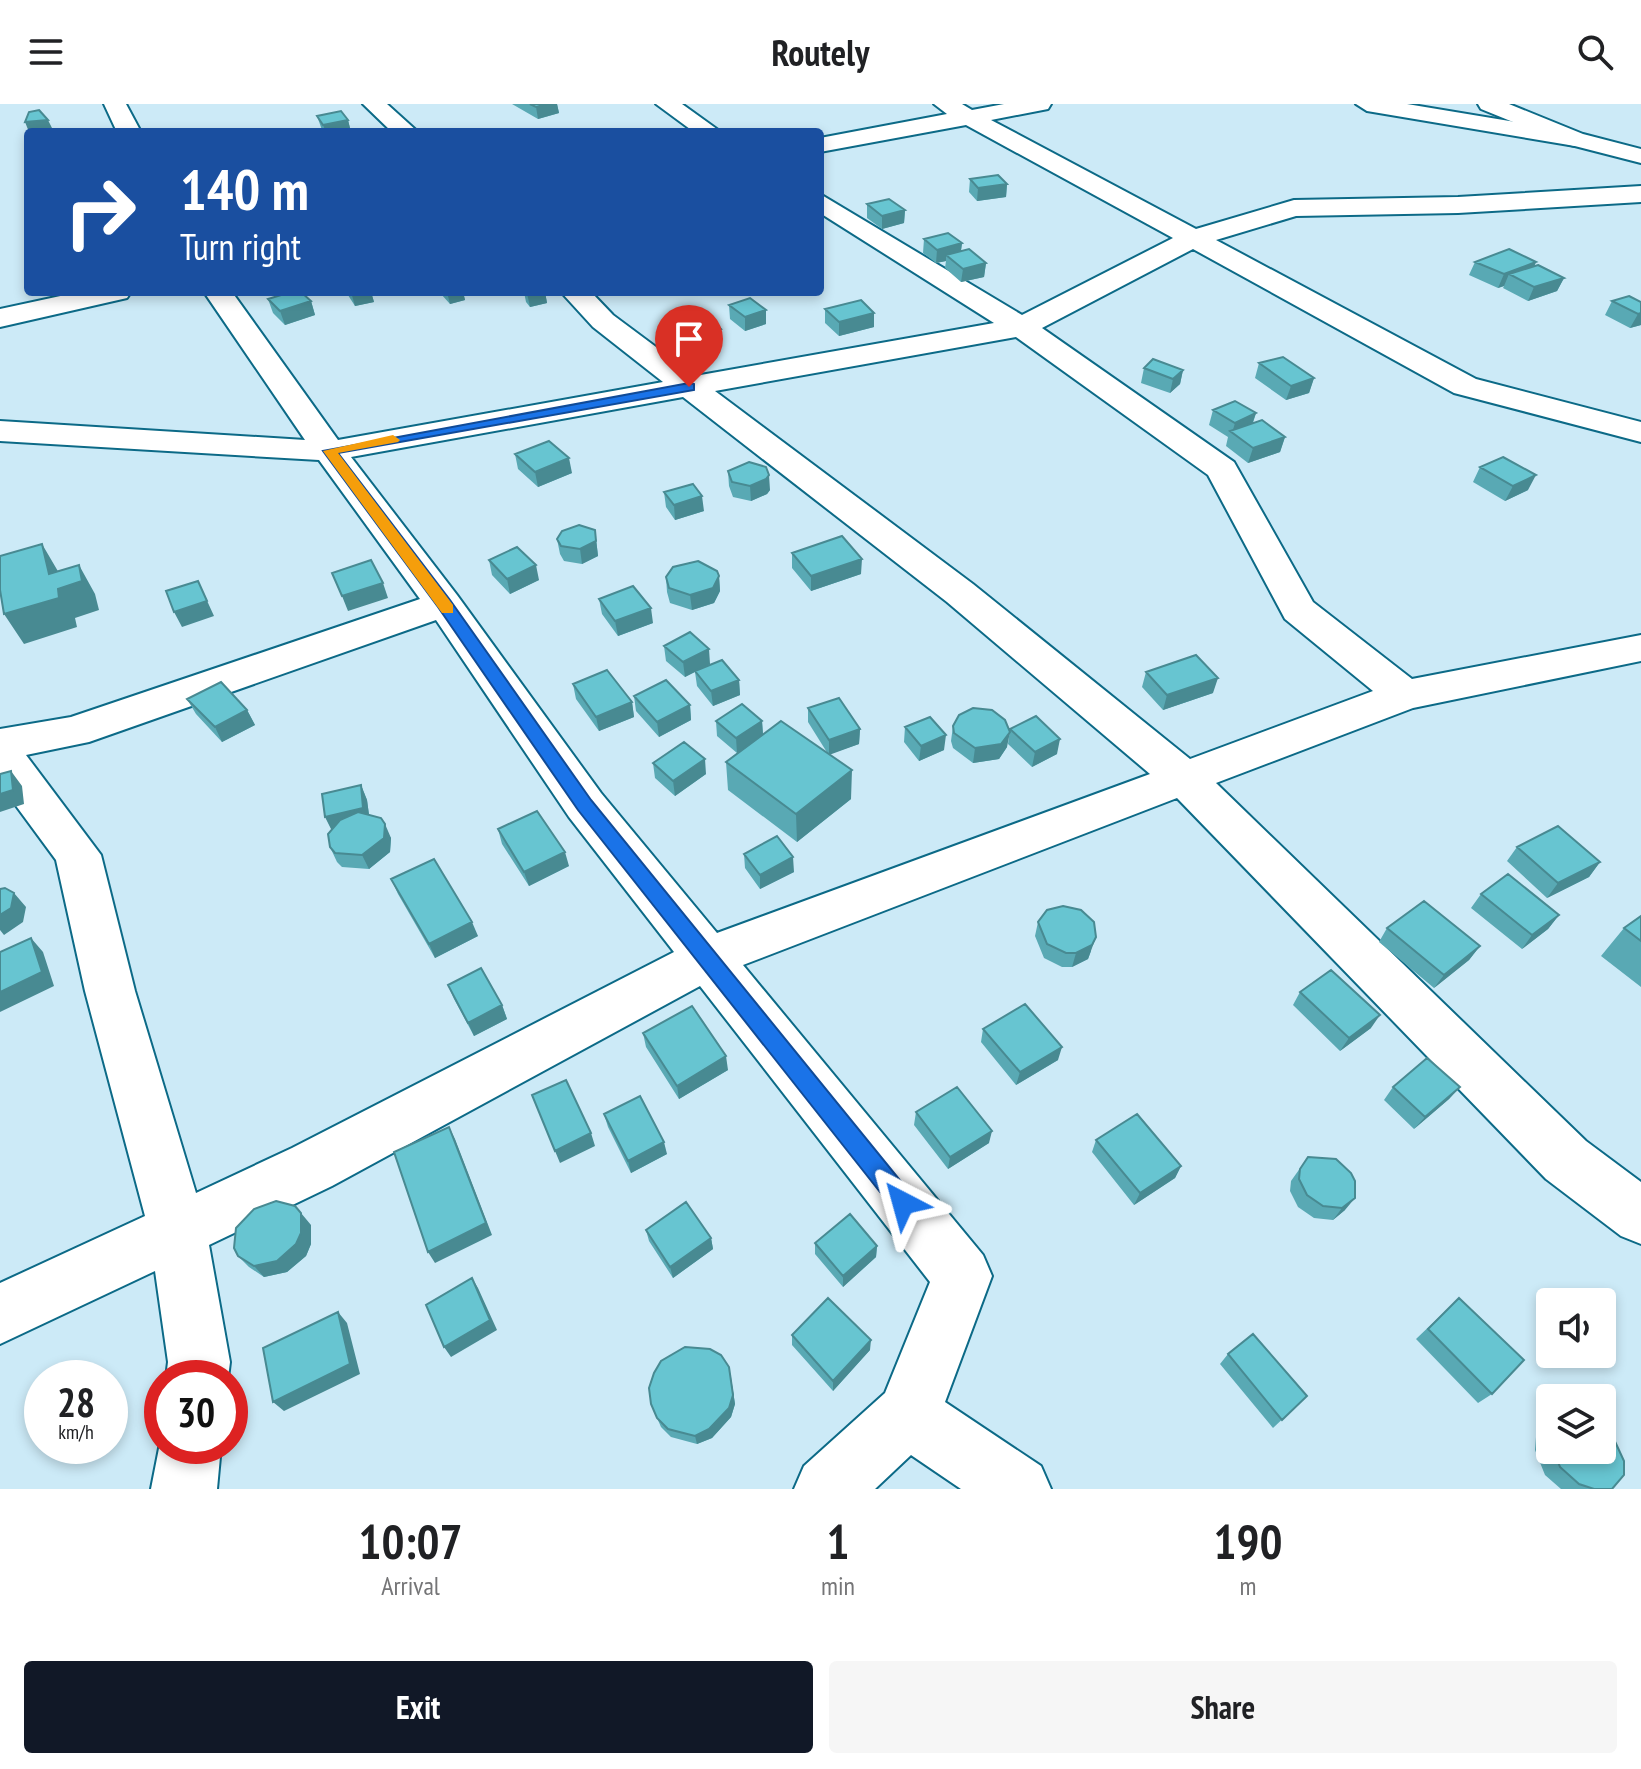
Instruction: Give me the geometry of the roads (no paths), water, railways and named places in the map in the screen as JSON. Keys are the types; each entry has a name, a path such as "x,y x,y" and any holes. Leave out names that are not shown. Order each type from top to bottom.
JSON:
{"street":[{"path":"115,104 127,128"},
{"path":"374,104 401,128"},
{"path":"667,104 703,128"},
{"path":"824,144 958,110 1040,104"},
{"path":"1367,104 1575,139 1641,156"},
{"path":"1489,104 1575,139"},
{"path":"958,110 1465,386 1641,432"},
{"path":"0,431 329,451 1021,327 1192,239 1294,208 1458,205 1583,195 1641,194"},
{"path":"824,204 1021,327 1222,469 1298,610 1405,695"},
{"path":"0,318 99,296"},
{"path":"221,296 585,805 962,1276 908,1415 827,1489"},
{"path":"579,296 603,321 960,593 1183,777 1566,1160 1641,1216"},
{"path":"0,744 74,731 444,604"},
{"path":"0,1314 312,1167 707,958 1405,695 1641,648"},
{"path":"0,752 78,855 110,991 178,1230 199,1360"},
{"path":"908,1415 1018,1489"},
{"path":"184,1489 187,1464"}]}
